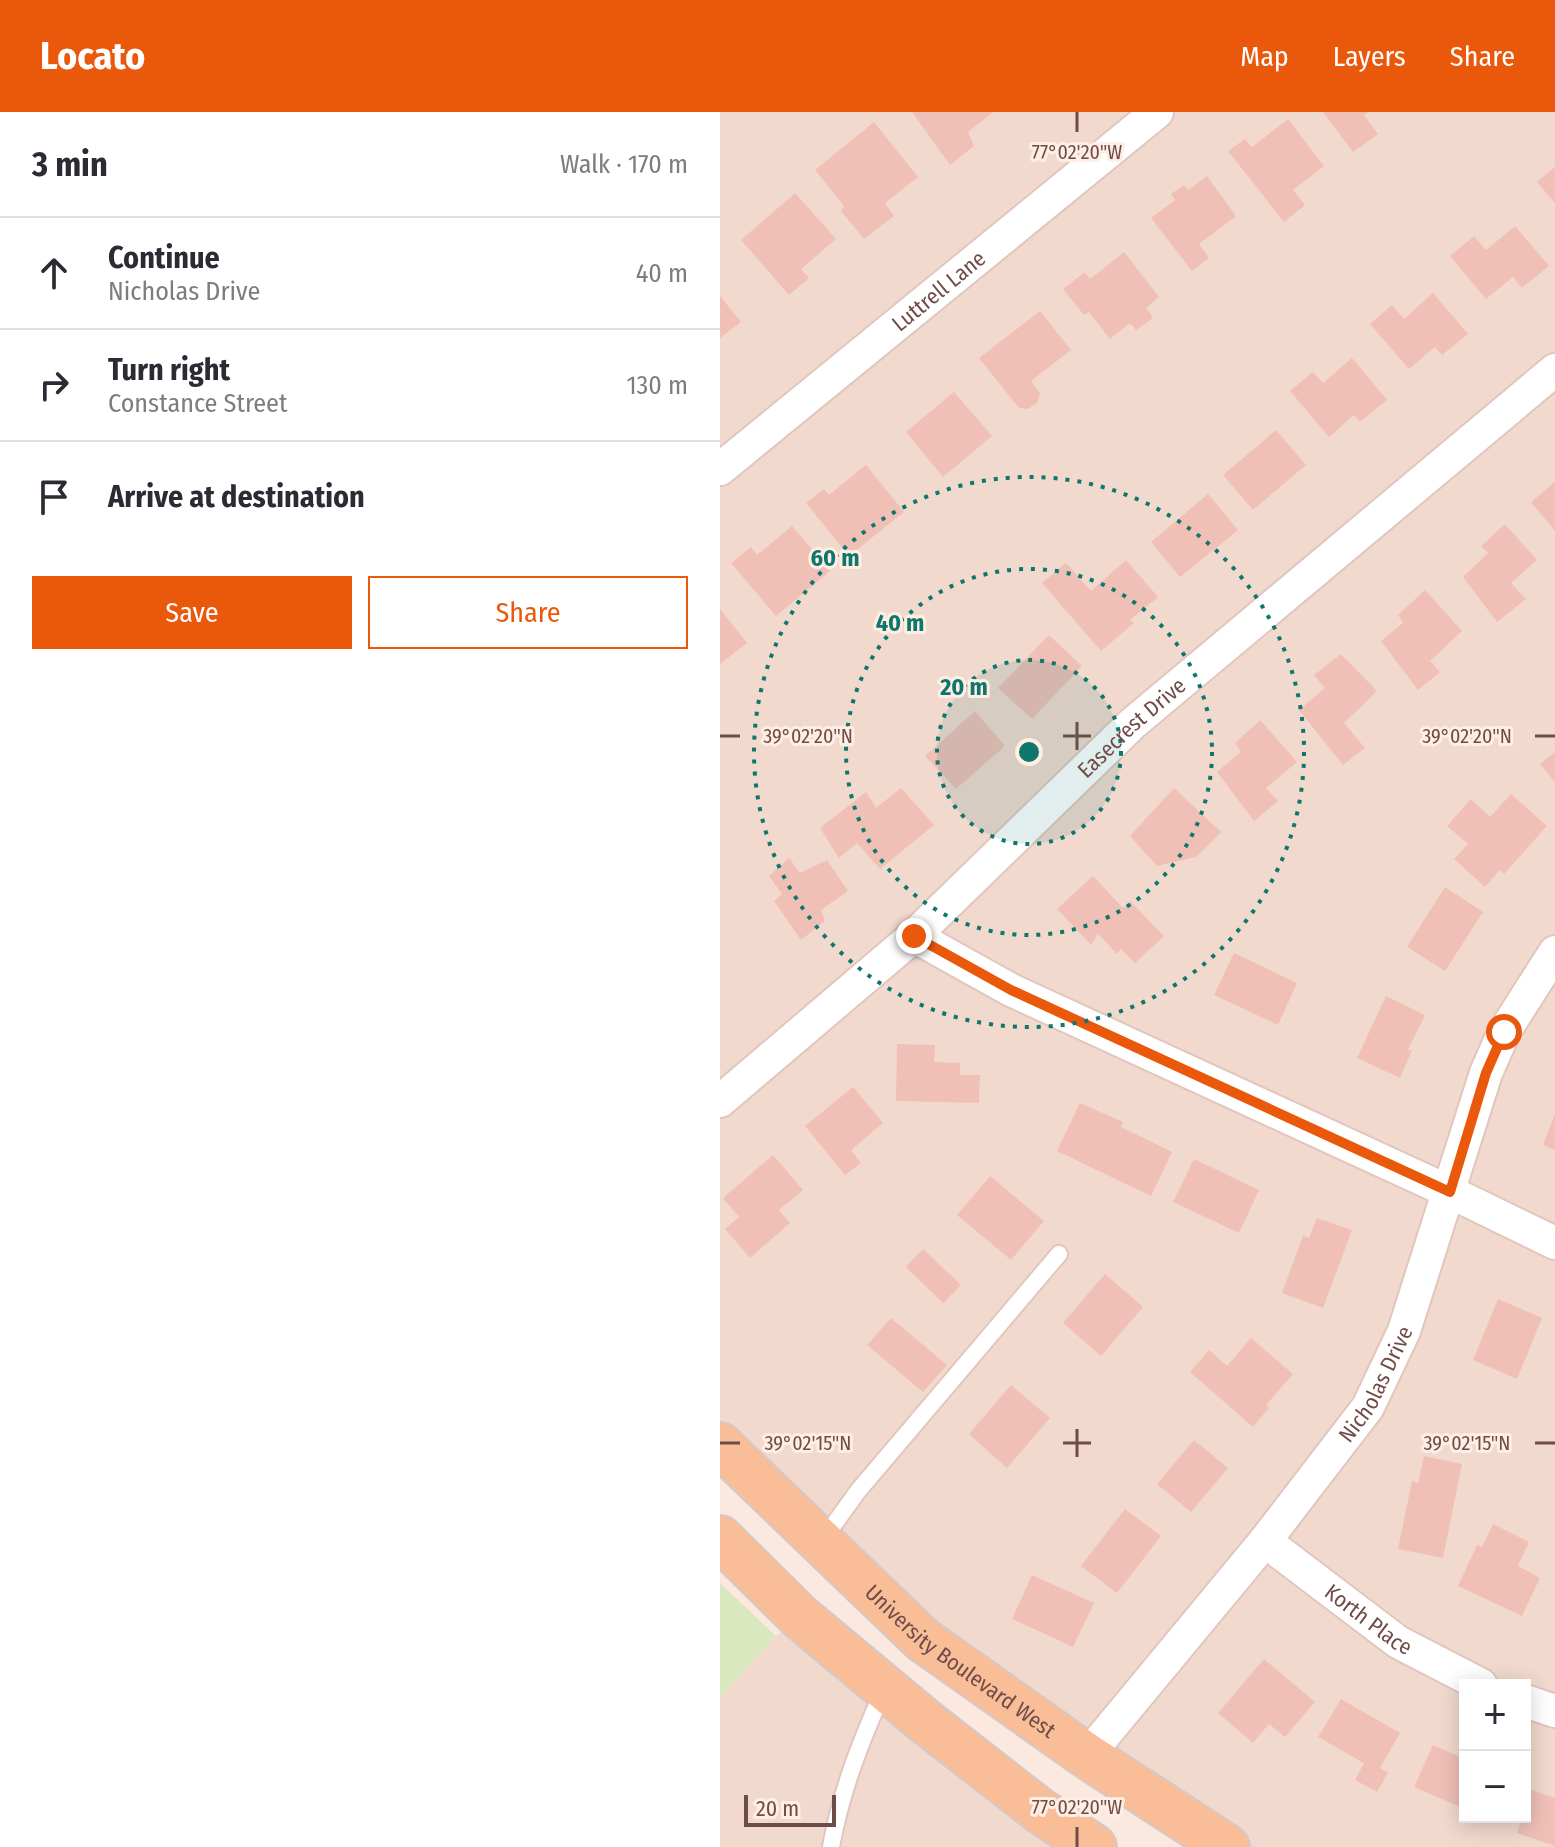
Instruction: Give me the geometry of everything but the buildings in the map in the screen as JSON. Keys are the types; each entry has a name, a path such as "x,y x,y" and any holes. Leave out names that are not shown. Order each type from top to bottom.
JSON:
{"main road":[{"name":"University Boulevard West","path":"720,1445 923,1640 1087,1756 1227,1847"},
{"path":"720,1538 800,1617 885,1688 1039,1810 1094,1847"}],"street":[{"name":"Luttrell Lane","path":"720,469 1157,112"},
{"name":"Easecrest Drive","path":"720,1101 914,936 1132,724 1555,370"},
{"path":"914,936 1011,990 1555,1243"},
{"name":"Nicholas Drive","path":"1087,1756 1265,1541 1368,1407 1404,1331 1486,1073 1504,1032 1555,952"},
{"name":"Korth Place","path":"1265,1541 1398,1642 1469,1679"},
{"path":"1531,1703 1555,1711"}],"lane":[{"path":"821,1542 858,1491 1059,1254"},
{"path":"831,1847 838,1807 859,1744 885,1688"}],"shaded area":[{"path":"720,112 1555,112 1555,1847 1238,1847 1087,1756 720,1445"},
{"path":"800,1617 1094,1847 720,1847 720,1698 776,1636"}],"green space":[{"path":"720,1583 776,1636 720,1698"}],"route":[{"path":"914,936 1011,990 1450,1192 1486,1073 1504,1032"}]}
